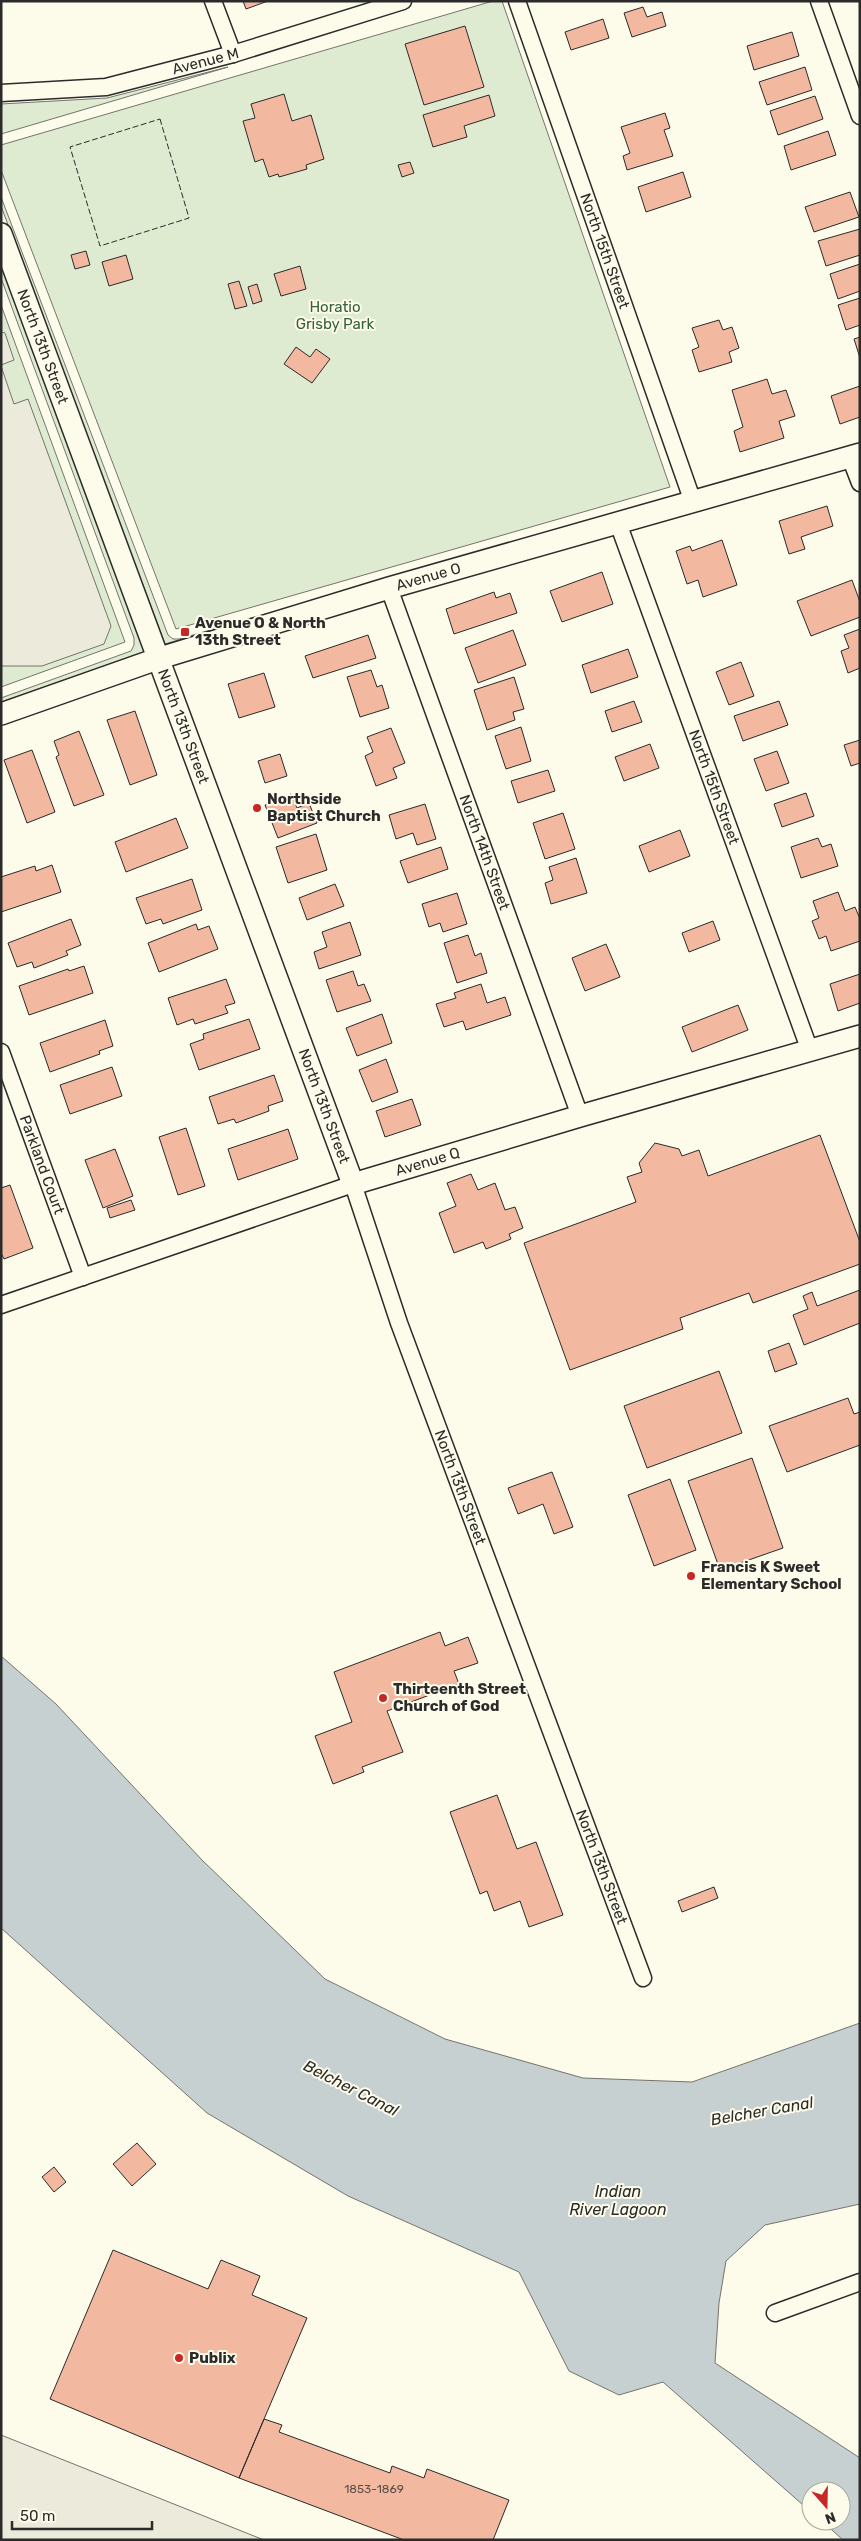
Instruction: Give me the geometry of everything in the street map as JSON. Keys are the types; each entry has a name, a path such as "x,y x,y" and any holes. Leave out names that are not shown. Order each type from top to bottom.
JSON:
{"street":[{"path":"213,1 233,54"},
{"name":"Avenue M","path":"1,93 106,87 233,54 404,1"},
{"name":"North 15th Street","path":"517,1 694,502"},
{"path":"819,1 860,116"},
{"name":"North 13th Street","path":"1,234 160,658 353,1184 398,1323 643,1978"},
{"path":"855,456 860,482"},
{"name":"Avenue O","path":"1,714 160,658 389,588 855,456"},
{"name":"North 15th Street","path":"618,523 810,1051"},
{"name":"North 14th Street","path":"389,588 580,1116"},
{"name":"Avenue Q","path":"1,1305 353,1184 580,1116 860,1036"},
{"name":"Parkland Court","path":"1,1052 83,1277"},
{"path":"775,2313 860,2282"}],"green space":[{"name":"Horatio Grisby Park","path":"493,1 502,1 670,487 176,629 1,170 1,145"},
{"path":"228,67 1,134 1,104 107,98"},
{"path":"1,197 168,635 173,639 179,639 283,609 165,644 1,206"},
{"path":"1,262 146,651 1,702 1,698 131,651 134,645 134,638 1,278"},
{"path":"1,305 125,642 1,687"}],"shaded area":[{"path":"1,332 5,333 14,360 1,365"},
{"path":"1,366 14,404 28,399 111,626 104,644 42,666 1,666"},
{"path":"1,2435 264,2540 1,2540"}],"water":[{"name":"Indian River Lagoon","path":"1,1656 56,1704 202,1860 325,1979 445,2039 583,2078 692,2082 860,2023 860,2204 765,2225 726,2261 719,2303 715,2363 860,2458 860,2540 843,2540 833,2531 851,2531 851,2481 801,2481 801,2503 663,2382 619,2395 569,2371 519,2272 348,2196 207,2113 1,1928"}],"building":[{"path":"243,1 268,1 246,9"},
{"path":"643,7 647,17 662,12 666,26 632,37 624,13"},
{"path":"603,19 609,38 571,50 565,32"},
{"path":"465,26 484,87 424,105 405,44"},
{"path":"792,32 799,56 754,70 747,46"},
{"path":"805,67 812,90 767,105 759,82"},
{"path":"284,94 292,121 311,115 324,159 306,165 307,169 279,177 278,174 269,177 263,159 255,162 243,121 255,118 251,104"},
{"path":"489,95 495,116 464,126 467,137 433,147 423,115"},
{"path":"815,96 823,119 778,135 770,111"},
{"path":"665,113 670,128 664,130 673,156 627,170 623,156 630,153 621,127"},
{"path":"828,131 836,155 791,170 784,146"},
{"path":"410,162 414,173 402,177 398,165"},
{"path":"683,172 691,197 646,212 638,187"},
{"path":"850,192 859,217 814,232 805,207"},
{"path":"860,229 860,255 826,266 818,241"},
{"path":"86,251 90,265 75,269 71,255"},
{"path":"126,255 133,279 109,286 102,262"},
{"path":"860,264 860,291 838,299 830,274"},
{"path":"300,266 306,289 281,296 274,274"},
{"path":"239,281 247,306 235,309 228,284"},
{"path":"257,284 262,301 253,304 248,287"},
{"path":"860,298 860,325 846,330 838,305"},
{"path":"719,320 723,330 732,327 739,348 729,352 732,362 699,372 692,350 699,347 692,328"},
{"path":"860,337 860,358 854,339"},
{"path":"296,347 310,357 316,349 330,359 312,383 284,364"},
{"path":"767,379 772,394 786,390 795,416 779,421 784,438 740,452 734,431 743,427 732,390"},
{"path":"860,386 860,417 840,424 831,396"},
{"path":"827,506 833,526 801,537 805,549 789,554 779,521"},
{"path":"722,540 737,585 703,597 698,580 687,584 676,551 690,546 692,551"},
{"path":"602,572 613,604 562,622 550,591"},
{"path":"852,580 860,602 860,617 811,636 797,601"},
{"path":"494,592 496,598 510,593 517,613 454,634 446,609"},
{"path":"860,629 860,668 848,673 841,651 849,648 844,635"},
{"path":"513,630 526,665 478,683 465,648"},
{"path":"368,635 376,658 313,678 305,656"},
{"path":"628,649 638,677 591,693 582,665"},
{"path":"741,662 754,696 729,705 716,672"},
{"path":"371,670 377,687 382,685 389,708 360,717 347,677"},
{"path":"264,673 275,707 239,718 228,684"},
{"path":"514,677 524,709 513,712 515,720 487,730 474,690"},
{"path":"634,701 642,722 612,732 605,711"},
{"path":"779,701 788,725 743,741 734,716"},
{"path":"135,711 157,775 130,785 107,720"},
{"path":"521,727 531,761 506,769 495,736"},
{"path":"391,728 405,763 393,768 397,778 376,786 365,756 373,752 367,737"},
{"path":"79,731 104,795 74,806 56,757 59,755 54,741"},
{"path":"860,740 860,763 851,766 844,745"},
{"path":"650,744 659,768 624,781 615,757"},
{"path":"32,750 55,812 27,823 4,760"},
{"path":"777,751 789,783 766,791 754,759"},
{"path":"280,754 287,776 265,783 258,761"},
{"path":"548,770 555,791 518,803 511,781"},
{"path":"806,793 814,816 782,827 774,804"},
{"path":"291,794 297,808 309,803 317,823 278,838 265,805"},
{"path":"425,804 436,839 417,845 413,833 396,839 389,815"},
{"path":"563,813 575,849 545,859 533,823"},
{"path":"176,818 188,848 126,872 115,842"},
{"path":"680,830 690,856 649,872 639,846"},
{"path":"316,834 327,870 288,883 276,847"},
{"path":"818,838 822,847 831,844 838,866 801,878 791,847"},
{"path":"441,847 448,869 408,883 400,861"},
{"path":"576,858 587,893 551,904 545,883 553,880 549,867"},
{"path":"52,865 61,892 1,912 1,877 35,866 36,871"},
{"path":"192,879 202,910 163,924 161,919 146,924 136,898"},
{"path":"335,884 344,906 307,920 299,898"},
{"path":"838,892 845,911 855,907 860,919 860,941 831,951 826,936 819,939 812,921 819,918 813,901"},
{"path":"457,893 467,924 443,932 440,923 429,927 422,904"},
{"path":"71,919 81,945 66,951 68,955 34,968 32,962 17,967 8,943"},
{"path":"713,921 720,940 689,952 682,933"},
{"path":"350,922 361,955 319,969 314,952 327,947 322,932"},
{"path":"196,924 198,930 209,926 218,949 159,972 148,943"},
{"path":"468,935 475,956 481,953 487,973 457,983 444,943"},
{"path":"606,944 620,977 585,991 572,958"},
{"path":"84,966 93,993 29,1015 19,986 68,969 69,971"},
{"path":"353,971 358,986 364,984 371,1001 337,1012 326,980"},
{"path":"860,974 860,1003 838,1011 830,984"},
{"path":"226,979 235,1003 225,1006 228,1013 195,1024 193,1019 177,1025 168,998"},
{"path":"481,984 487,1003 505,997 511,1015 466,1030 463,1021 444,1027 436,1004 456,998 454,993"},
{"path":"738,1005 748,1030 692,1052 682,1027"},
{"path":"382,1014 392,1043 357,1056 346,1028"},
{"path":"249,1019 260,1049 199,1070 190,1044 204,1039 203,1034"},
{"path":"105,1020 113,1046 99,1051 100,1054 50,1072 40,1043"},
{"path":"386,1059 398,1092 372,1102 359,1070"},
{"path":"112,1067 122,1096 70,1114 60,1085"},
{"path":"274,1075 283,1101 268,1106 269,1111 236,1123 234,1119 218,1124 209,1097"},
{"path":"412,1099 421,1125 385,1137 376,1111"},
{"path":"186,1128 205,1186 178,1195 159,1137"},
{"path":"288,1129 298,1159 238,1180 228,1149"},
{"path":"820,1135 860,1242 860,1264 753,1303 749,1293 680,1318 683,1329 570,1370 524,1243 636,1202 627,1177 642,1172 639,1163 655,1143 679,1149 682,1156 699,1150 708,1176"},
{"path":"115,1149 133,1196 103,1208 85,1160"},
{"path":"471,1174 478,1190 495,1183 505,1210 515,1207 523,1228 509,1234 511,1239 486,1249 483,1242 454,1253 439,1213 456,1206 447,1183"},
{"path":"10,1185 33,1248 4,1259 1,1253 1,1188"},
{"path":"131,1200 135,1210 110,1218 107,1208"},
{"path":"860,1290 860,1323 804,1345 793,1315 808,1309 803,1296 812,1292 817,1306"},
{"path":"789,1343 797,1364 775,1372 768,1351"},
{"path":"719,1371 742,1433 647,1468 624,1406"},
{"path":"848,1398 854,1414 860,1412 860,1445 787,1472 769,1426"},
{"path":"752,1458 783,1548 720,1570 688,1481"},
{"path":"552,1472 573,1527 554,1534 543,1504 518,1514 508,1488"},
{"path":"670,1479 696,1550 654,1566 628,1495"},
{"name":"Thirteenth Street Church of God","path":"440,1632 445,1646 468,1637 478,1663 454,1671 459,1684 387,1711 403,1752 362,1767 364,1772 333,1784 315,1736 352,1722 334,1672"},
{"path":"497,1795 517,1849 536,1842 563,1915 529,1927 520,1901 494,1911 487,1891 480,1894 450,1812"},
{"path":"714,1887 718,1898 682,1912 678,1901"},
{"path":"137,2143 156,2164 132,2186 113,2164"},
{"path":"54,2167 66,2182 54,2192 42,2177"},
{"name":"Publix","path":"113,2250 208,2289 221,2260 260,2276 252,2295 307,2318 239,2478 50,2399"},
{"path":"264,2419 282,2425 279,2432 390,2473 392,2466 424,2478 427,2469 509,2500 493,2540 404,2540 239,2478"}],"fence":[{"path":"160,119 189,218 100,246 70,147 160,119"}],"place":[{"name":"Avenue O & North 13th Street","path":"185,632"},
{"name":"Northside Baptist Church","path":"257,808"},
{"name":"Francis K Sweet Elementary School","path":"691,1576"},
{"name":"Thirteenth Street Church of God","path":"383,1698"},
{"name":"Publix","path":"179,2358"}],"water label":[{"name":"Belcher Canal","path":"351,2088"},
{"name":"Belcher Canal","path":"762,2111"}]}
